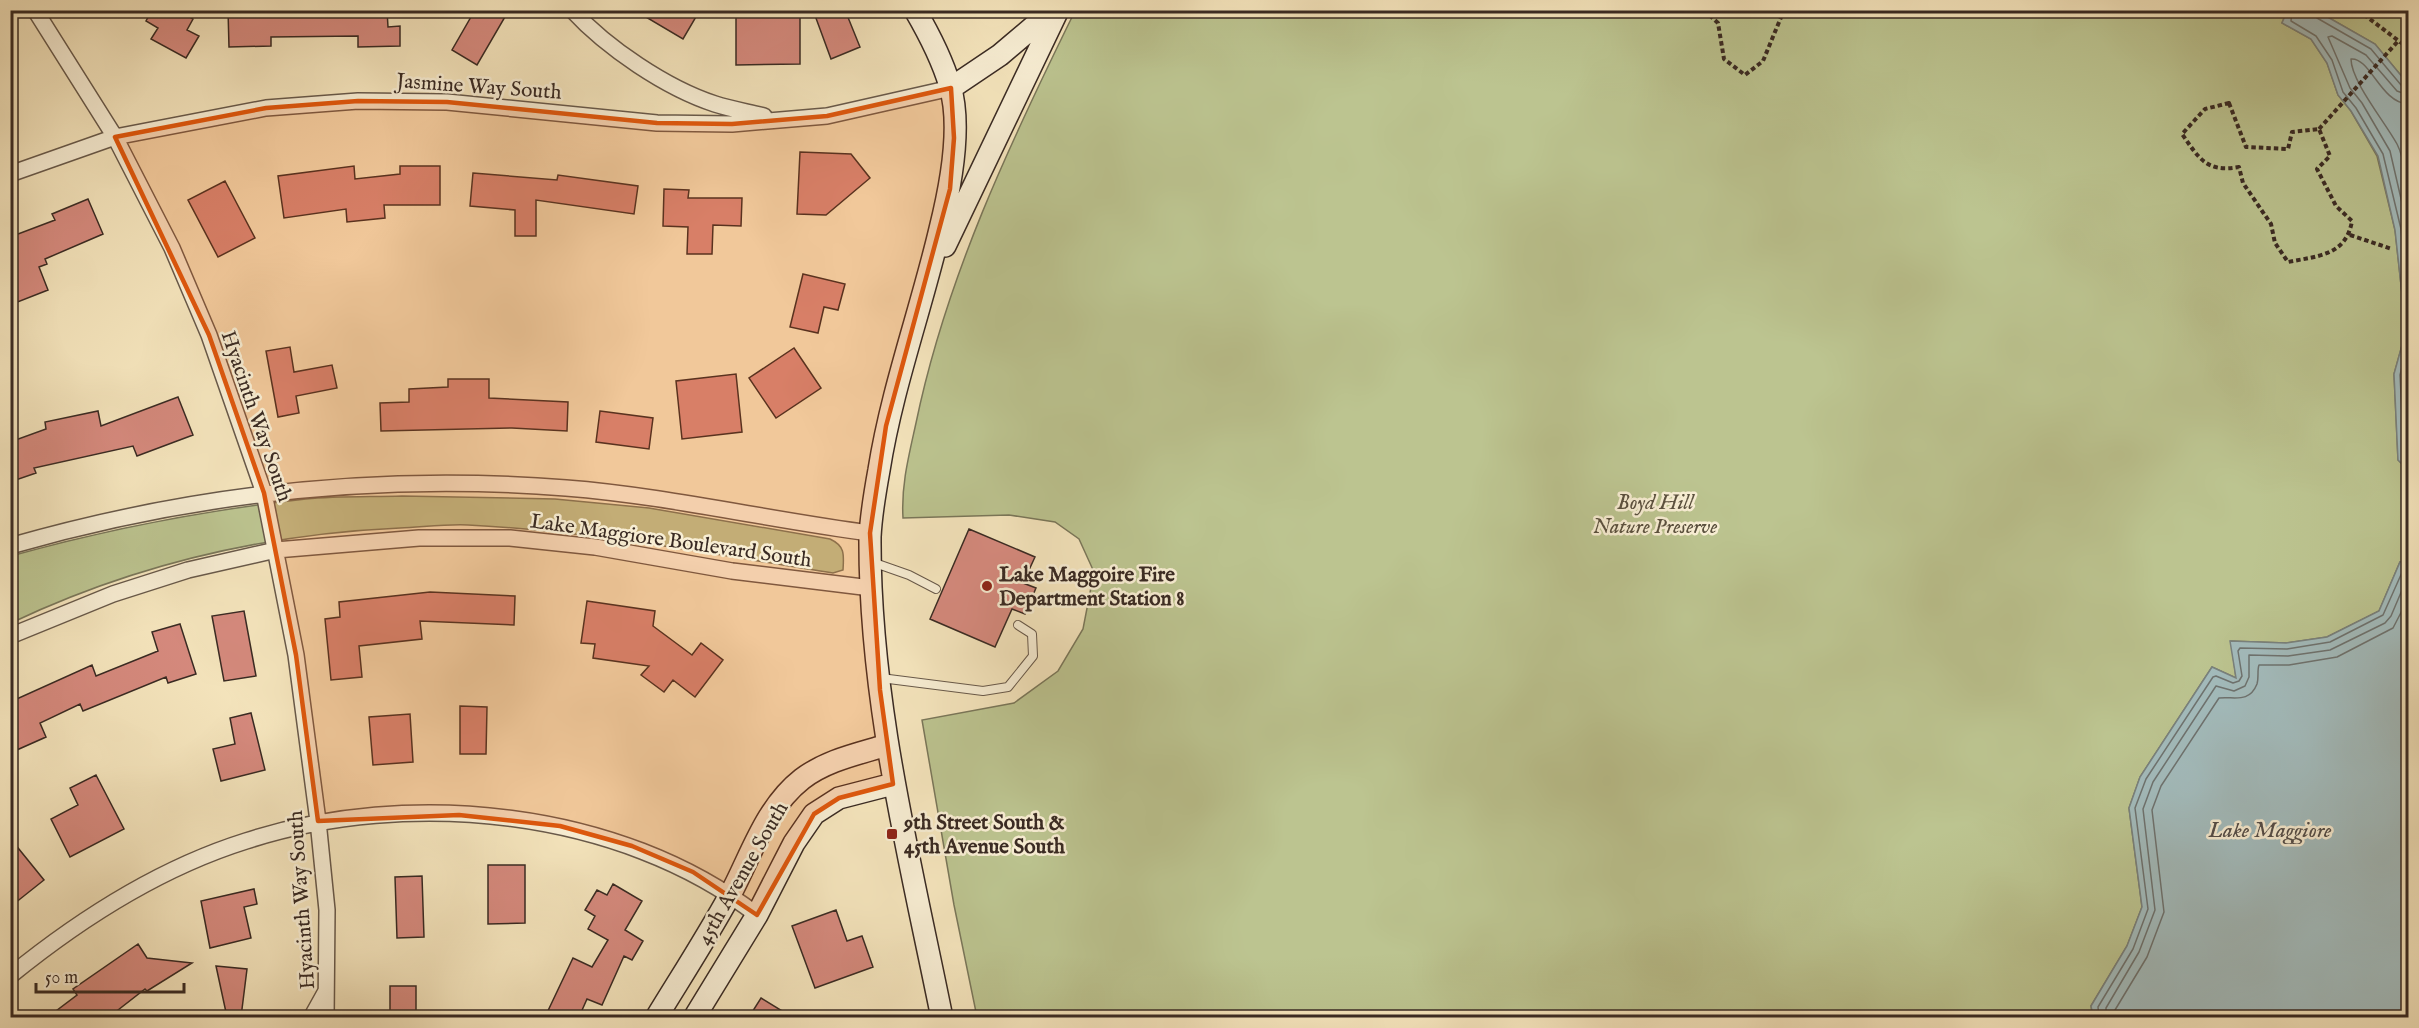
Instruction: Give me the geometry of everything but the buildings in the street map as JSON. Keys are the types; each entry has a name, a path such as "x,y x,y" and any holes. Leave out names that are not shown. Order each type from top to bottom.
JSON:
{"main road":[{"path":"915,10 932,40 951,88 954,138 950,189 928,282 886,426 870,533 871,588 879,678 893,784 942,1017"},
{"path":"951,88 1000,55 1053,10"},
{"path":"928,282 1058,10"},
{"name":"45th Avenue South","path":"656,1017 730,894 764,828 782,800 802,780 825,765 887,745"},
{"name":"45th Avenue South","path":"694,1017 757,915 794,843 814,814 839,798 893,784"}],"street":[{"name":"Hyacinth Way South","path":"35,10 116,137 172,248 209,335 264,493 296,655 318,821 327,910 329,987 326,1017"},
{"path":"572,10 614,48 660,78 714,104 776,118"},
{"name":"Jasmine Way South","path":"10,174 116,137 266,108 358,101 447,102 506,106 657,123 732,124 776,118 827,116 951,88"},
{"name":"Lake Maggiore Boulevard South","path":"10,546 153,510 264,493 355,485 566,488 870,533"},
{"name":"Lake Maggiore Boulevard South","path":"10,636 113,594 188,570 276,550 419,538 510,538 595,547 732,571 871,588"},
{"path":"10,976 41,951 109,905 173,871 245,841 318,821 393,814 512,818 560,826 632,846 693,872 730,894 757,915"},
{"path":"311,1017 329,987"}],"lane":[{"path":"871,562 909,575 936,589"},
{"path":"879,678 949,684 983,691 1008,687 1033,656 1032,634 1018,625"}],"path":[{"path":"1704,10 1718,23 1724,59 1745,75 1763,61 1784,10"},
{"path":"2358,10 2409,48"},
{"path":"2319,129 2330,156 2317,169 2336,206 2352,221 2349,235 2333,252 2288,262 2275,243 2271,224 2243,183 2239,167 2222,170 2202,161 2182,134 2205,110 2229,104 2246,147 2288,149 2292,132 2319,129 2399,40"},
{"path":"2349,235 2392,249"}],"highlighted area":[{"path":"951,88 954,138 950,189 886,426 870,533 880,690 893,784 839,798 814,814 757,915 693,872 632,846 560,826 459,815 318,821 296,655 264,493 209,335 115,137 266,108 358,101 447,102 657,123 732,124 827,116"}],"green space":[{"name":"Boyd Hill Nature Preserve","path":"1075,11 2287,11 2282,23 2311,39 2327,63 2338,95 2351,111 2377,156 2395,230 2406,331 2394,374 2398,460 2408,470 2408,560 2400,562 2379,611 2327,637 2286,643 2231,641 2236,678 2212,667 2140,777 2129,808 2142,907 2127,946 2091,1006 2093,1017 977,1017 954,905 922,720 1014,703 1058,671 1083,629 1094,572 1079,539 1055,522 1009,515 903,518 904,482 929,369 962,264 1004,161"},
{"path":"2317,11 2408,11 2408,84 2375,44"},
{"path":"402,496 555,499 649,508 830,539 843,551 843,570 833,573 651,544 514,528 451,525 350,531 250,545 152,569 57,603 11,623 11,556 121,529 231,509 318,498"}],"water":[{"path":"2287,11 2317,11 2375,44 2408,84 2408,470 2398,460 2394,374 2406,331 2395,230 2378,156 2351,111 2338,95 2327,63 2311,39 2282,23"},
{"name":"Lake Maggiore","path":"2408,560 2408,1017 2093,1017 2091,1006 2127,946 2142,907 2129,808 2140,777 2212,667 2236,678 2230,641 2286,643 2327,637 2379,611 2400,562"}],"place":[{"name":"Lake Maggoire Fire Department Station 8","path":"987,586"},
{"name":"9th Street South & 45th Avenue South","path":"892,834"}]}
